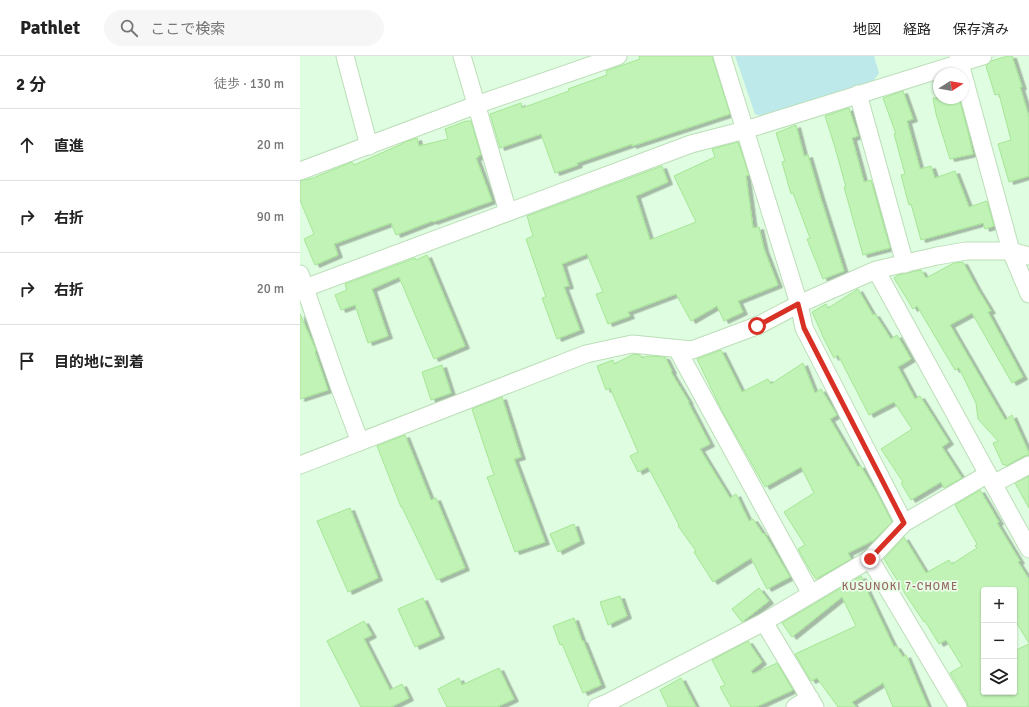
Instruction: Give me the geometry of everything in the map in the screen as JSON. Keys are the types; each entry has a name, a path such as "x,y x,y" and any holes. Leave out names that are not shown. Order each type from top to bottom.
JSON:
{"street":[{"path":"345,56 369,146"},
{"path":"462,56 508,212"},
{"path":"300,171 476,106 618,56"},
{"path":"722,56 804,328 904,523"},
{"path":"360,442 302,281 508,212 691,144 745,130 959,60 983,56"},
{"path":"959,60 1011,251 1029,294"},
{"path":"858,94 905,264"},
{"path":"300,465 586,354 632,344 692,350 758,325 798,304 876,270 966,251 1011,251 1029,256"},
{"path":"876,270 990,479 1024,527 1029,549"},
{"path":"677,349 811,594"},
{"path":"597,707 616,699 764,622 870,559 904,523 990,479 1029,465"},
{"path":"870,559 958,707"},
{"path":"764,622 812,702 795,707"}],"shaded area":[{"path":"735,56 874,56 879,73 869,87 764,117 755,114"}],"building":[{"path":"639,56 712,56 730,114 632,146 632,144 577,163 578,165 555,173 541,134 500,148 490,114 521,103 522,108 569,91 568,89 607,75 606,71 640,59"},
{"path":"1012,56 1022,87 1020,87 1029,117 1029,176 1009,182 998,144 1011,140 999,94 995,95 986,66 991,61"},
{"path":"903,91 913,119 907,121 920,169 931,166 935,178 955,171 969,207 987,201 994,226 985,229 983,223 921,240 901,175 905,174 894,134 896,134 883,98"},
{"path":"934,104 961,104 973,154 950,159"},
{"path":"849,108 858,136 852,138 864,182 871,180 890,248 863,255 844,187 846,187 825,116"},
{"path":"466,121 471,121 481,155 476,158 492,201 396,235 391,223 334,244 338,255 315,265 304,239 314,234 300,200 300,181 313,178 352,162 354,165 402,143 417,138 419,146 448,139 445,129"},
{"path":"796,125 804,156 808,155 844,271 823,279 807,239 810,238 793,193 791,194 782,162 785,161 776,133"},
{"path":"738,142 749,175 746,176 753,228 759,227 764,249 778,285 738,301 743,312 724,321 717,306 691,321 676,294 628,312 630,316 608,324 596,294 603,292 587,254 562,264 569,286 564,287 580,330 557,339 542,298 546,297 526,239 533,236 527,216 662,166 668,182 636,196 650,240 696,222 674,176 715,157 712,149"},
{"path":"427,255 465,346 434,359 399,277 372,289 388,336 368,343 355,305 341,310 335,295 347,290 345,284"},
{"path":"963,262 991,311 988,312 1023,377 1012,383 972,313 950,325 1005,420 1012,415 1029,453 1029,455 1024,456 1006,466 1004,464 1003,465 993,443 998,441 978,419 976,403 959,368 955,370 917,306 913,309 894,278 898,275 921,270 926,278 954,263"},
{"path":"858,289 873,315 875,314 891,339 897,335 911,359 898,367 915,399 920,396 949,442 942,447 962,478 944,488 941,482 911,500 901,483 903,482 881,449 912,429 894,402 869,415 838,355 834,358 812,312 826,304 828,308"},
{"path":"300,314 315,348 328,390 300,399"},
{"path":"721,350 742,392 768,379 771,384 803,363 815,393 821,389 837,415 830,419 858,467 860,465 877,493 892,522 872,542 848,553 851,559 816,579 798,549 805,545 784,512 814,493 801,467 765,487 722,411 697,359"},
{"path":"634,354 640,355 642,358 647,356 665,357 672,371 671,372 689,402 710,444 700,449 730,498 736,494 749,521 753,519 763,534 764,533 790,577 767,589 751,558 713,582 694,552 696,551 678,526 679,525 648,467 638,472 630,456 638,452 610,388 606,390 597,366 613,360 614,364"},
{"path":"442,365 451,393 431,400 422,372"},
{"path":"502,397 521,457 514,459 545,542 515,552 487,477 494,475 472,409"},
{"path":"405,435 431,500 436,498 465,568 437,580 401,507 377,446"},
{"path":"1029,476 1029,508 1015,483"},
{"path":"980,490 999,522 997,523 1020,561 1018,562 1029,579 1029,643 1017,624 1017,587 981,587 981,695 1017,695 1017,650 1029,644 1029,707 968,707 967,702 950,673 962,666 946,640 939,644 884,559 904,537 926,573 949,560 952,564 977,548 975,546 977,544 955,505"},
{"path":"350,508 378,578 348,592 317,521"},
{"path":"574,524 580,541 558,552 550,534"},
{"path":"861,576 894,647 896,646 903,657 906,655 928,707 893,707 883,683 852,702 856,707 838,707 817,678 811,681 795,654 856,626 842,597 792,637 782,623"},
{"path":"759,588 769,601 742,622 732,609"},
{"path":"620,596 627,616 608,625 600,602"},
{"path":"423,598 440,636 415,647 398,609"},
{"path":"574,618 601,685 583,693 562,644 560,645 553,626"},
{"path":"364,621 372,635 364,639 390,690 402,684 409,698 391,707 361,707 327,641"},
{"path":"748,641 762,662 751,671 753,674 777,663 793,690 756,707 731,707 720,687 725,685 712,660"},
{"path":"499,668 514,699 497,707 447,707 438,689 459,678 462,685"},
{"path":"681,678 696,707 668,707 660,690"}],"district":[{"name":"KUSUNOKI 7-CHOME","path":"900,586"}],"route":[{"path":"757,326 798,304 804,328 904,523 870,559"}]}
